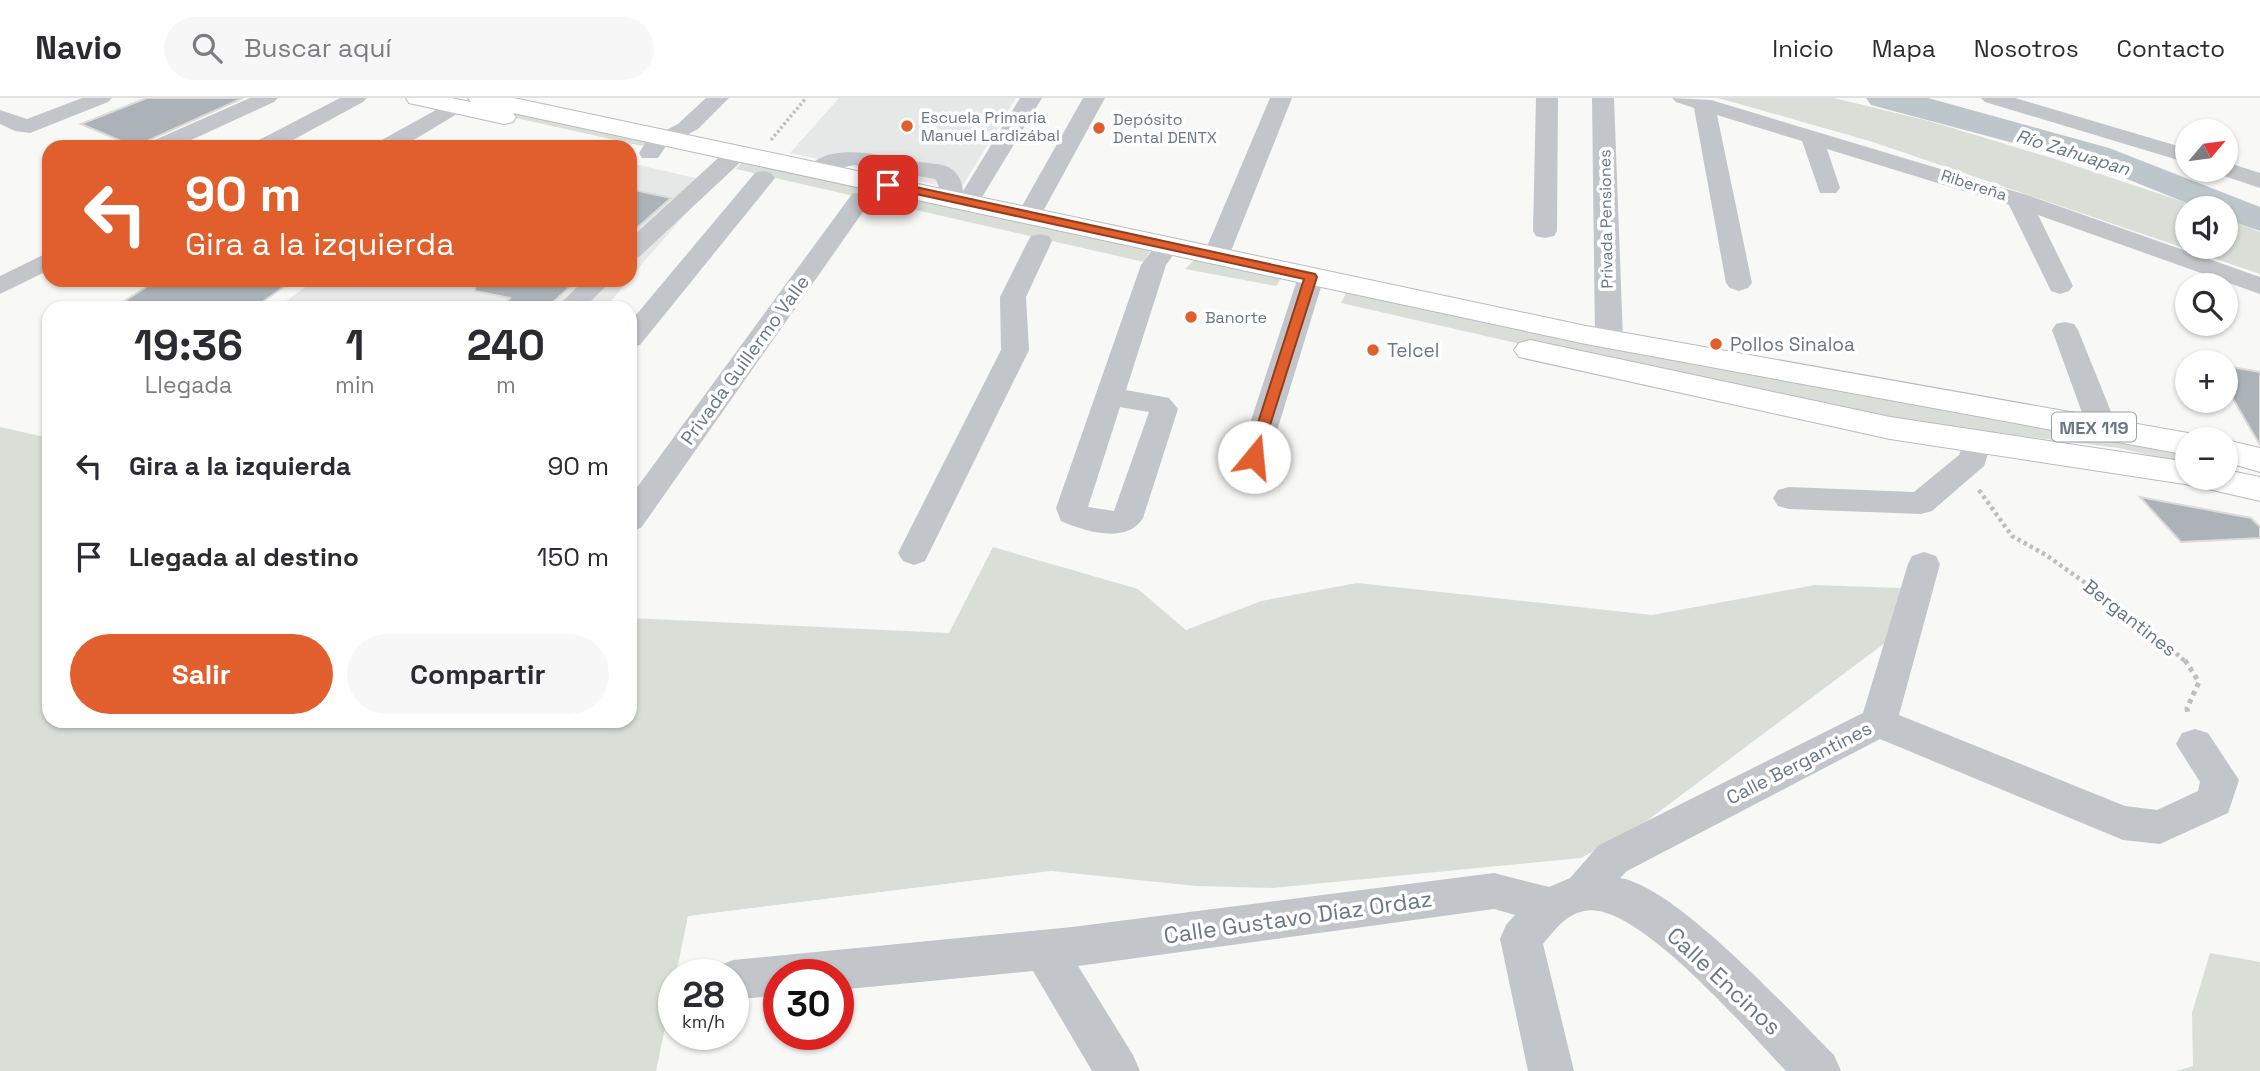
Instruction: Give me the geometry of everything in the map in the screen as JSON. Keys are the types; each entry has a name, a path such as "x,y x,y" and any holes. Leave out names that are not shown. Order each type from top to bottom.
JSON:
{"main road":[{"name":"MEX 119","path":"418,98 488,104 636,140"},
{"name":"MEX 119","path":"488,104 636,140"},
{"name":"MEX 119","path":"637,140 656,145"},
{"name":"MEX 119","path":"637,140 744,164 860,199 1035,228 1161,255 1863,422 1999,446 2175,472"},
{"name":"MEX 119","path":"744,164 817,170 960,200 1035,228"},
{"name":"MEX 119","path":"1161,255 1216,256 1307,288 1609,339 2175,442"},
{"path":"2238,454 2260,460"},
{"path":"2238,485 2260,489"}],"street":[{"path":"0,116 23,126 30,126 101,98"},
{"path":"174,140 267,98"},
{"path":"276,140 356,98"},
{"path":"656,145 718,98"},
{"path":"960,200 1031,98"},
{"path":"914,553 1015,350 1013,297 1035,228 1094,98"},
{"path":"1216,256 1281,98"},
{"path":"1545,231 1548,98"},
{"name":"Privada Pensiones","path":"1603,98 1609,339"},
{"path":"1992,98 2175,152"},
{"path":"1693,101 1739,283"},
{"name":"Ribereña","path":"1693,101 2019,200 2260,286"},
{"path":"403,140 488,104"},
{"path":"1811,135 1828,188"},
{"path":"637,246 744,164"},
{"path":"637,328 744,164"},
{"name":"Privada Guillermo Valle","path":"637,510 860,199"},
{"path":"2019,200 2060,286"},
{"path":"1110,397 1161,255"},
{"path":"0,286 42,264"},
{"path":"576,301 592,287"},
{"path":"1254,457 1307,288"},
{"path":"2065,330 2103,429"},
{"path":"1789,498 1921,502 1973,458 1999,446"},
{"name":"Calle Bergantines","path":"1551,1071 1521,939 1613,858 1879,722 1924,564"},
{"path":"1879,722 2123,823 2160,827 2214,801 2220,780 2195,744"},
{"name":"Calle Gustavo Díaz Ordaz","path":"854,968 1044,950 1494,891 1567,899"},
{"name":"Calle Encinos","path":"1567,899 1627,898 1682,936 1818,1071"},
{"path":"1044,950 1117,1071"}],"path":[{"path":"744,164 806,98"},
{"name":"Bergantines","path":"1999,446 1982,471 1979,493 2012,536 2100,592 2186,661 2199,682 2187,708 2195,744"}],"shaded area":[{"name":"Escuela Primaria Manuel Lardizábal","path":"839,98 1016,98 960,190 790,153"},
{"path":"1718,98 1834,98 1929,121 2055,159 2175,199 2175,245 1873,142"},
{"path":"517,109 653,137 642,146 637,145 637,140 615,140 507,116"},
{"path":"745,158 1152,247 1144,262 736,169"},
{"path":"637,165 713,182 637,270"},
{"path":"2238,223 2260,232 2260,274 2216,259 2238,259"},
{"path":"1196,258 1284,275 1276,286 1185,269"},
{"path":"306,287 623,287 611,301 286,301"},
{"path":"1348,289 2175,447 2175,461 2119,448 1908,422 1678,380 1341,303"},
{"path":"0,427 42,436 42,728 637,728 637,618 949,633 993,547 1138,589 1186,630 1261,601 1357,583 1652,615 1815,585 1901,588 1885,643 1648,820 1581,858 1273,888 1196,886 1051,871 688,916 679,959 658,959 658,1050 660,1050 656,1071 0,1071"},
{"path":"2210,953 2260,962 2260,1071 2176,1071 2193,1066 2192,1013"}],"building":[{"path":"147,98 243,98 149,140 119,140 81,124"},
{"path":"637,191 671,198 637,228"},
{"path":"146,287 283,287 264,301 125,301"},
{"path":"475,287 570,287 554,301 507,301 510,298 475,291"},
{"path":"2238,368 2260,372 2260,445 2238,407"},
{"path":"2140,497 2251,518 2260,527 2260,538 2181,542"}],"waterway":[{"name":"Río Zahuapan","path":"1882,98 1913,104 2097,155 2260,220"}],"place":[{"name":"Escuela Primaria Manuel Lardizábal","path":"907,126"},
{"name":"Depósito Dental DENTX","path":"1099,128"},
{"name":"Banorte","path":"1191,317"},
{"name":"Pollos Sinaloa","path":"1716,344"},
{"name":"Telcel","path":"1373,350"}],"route":[{"path":"888,185 1311,277 1254,457"}]}
